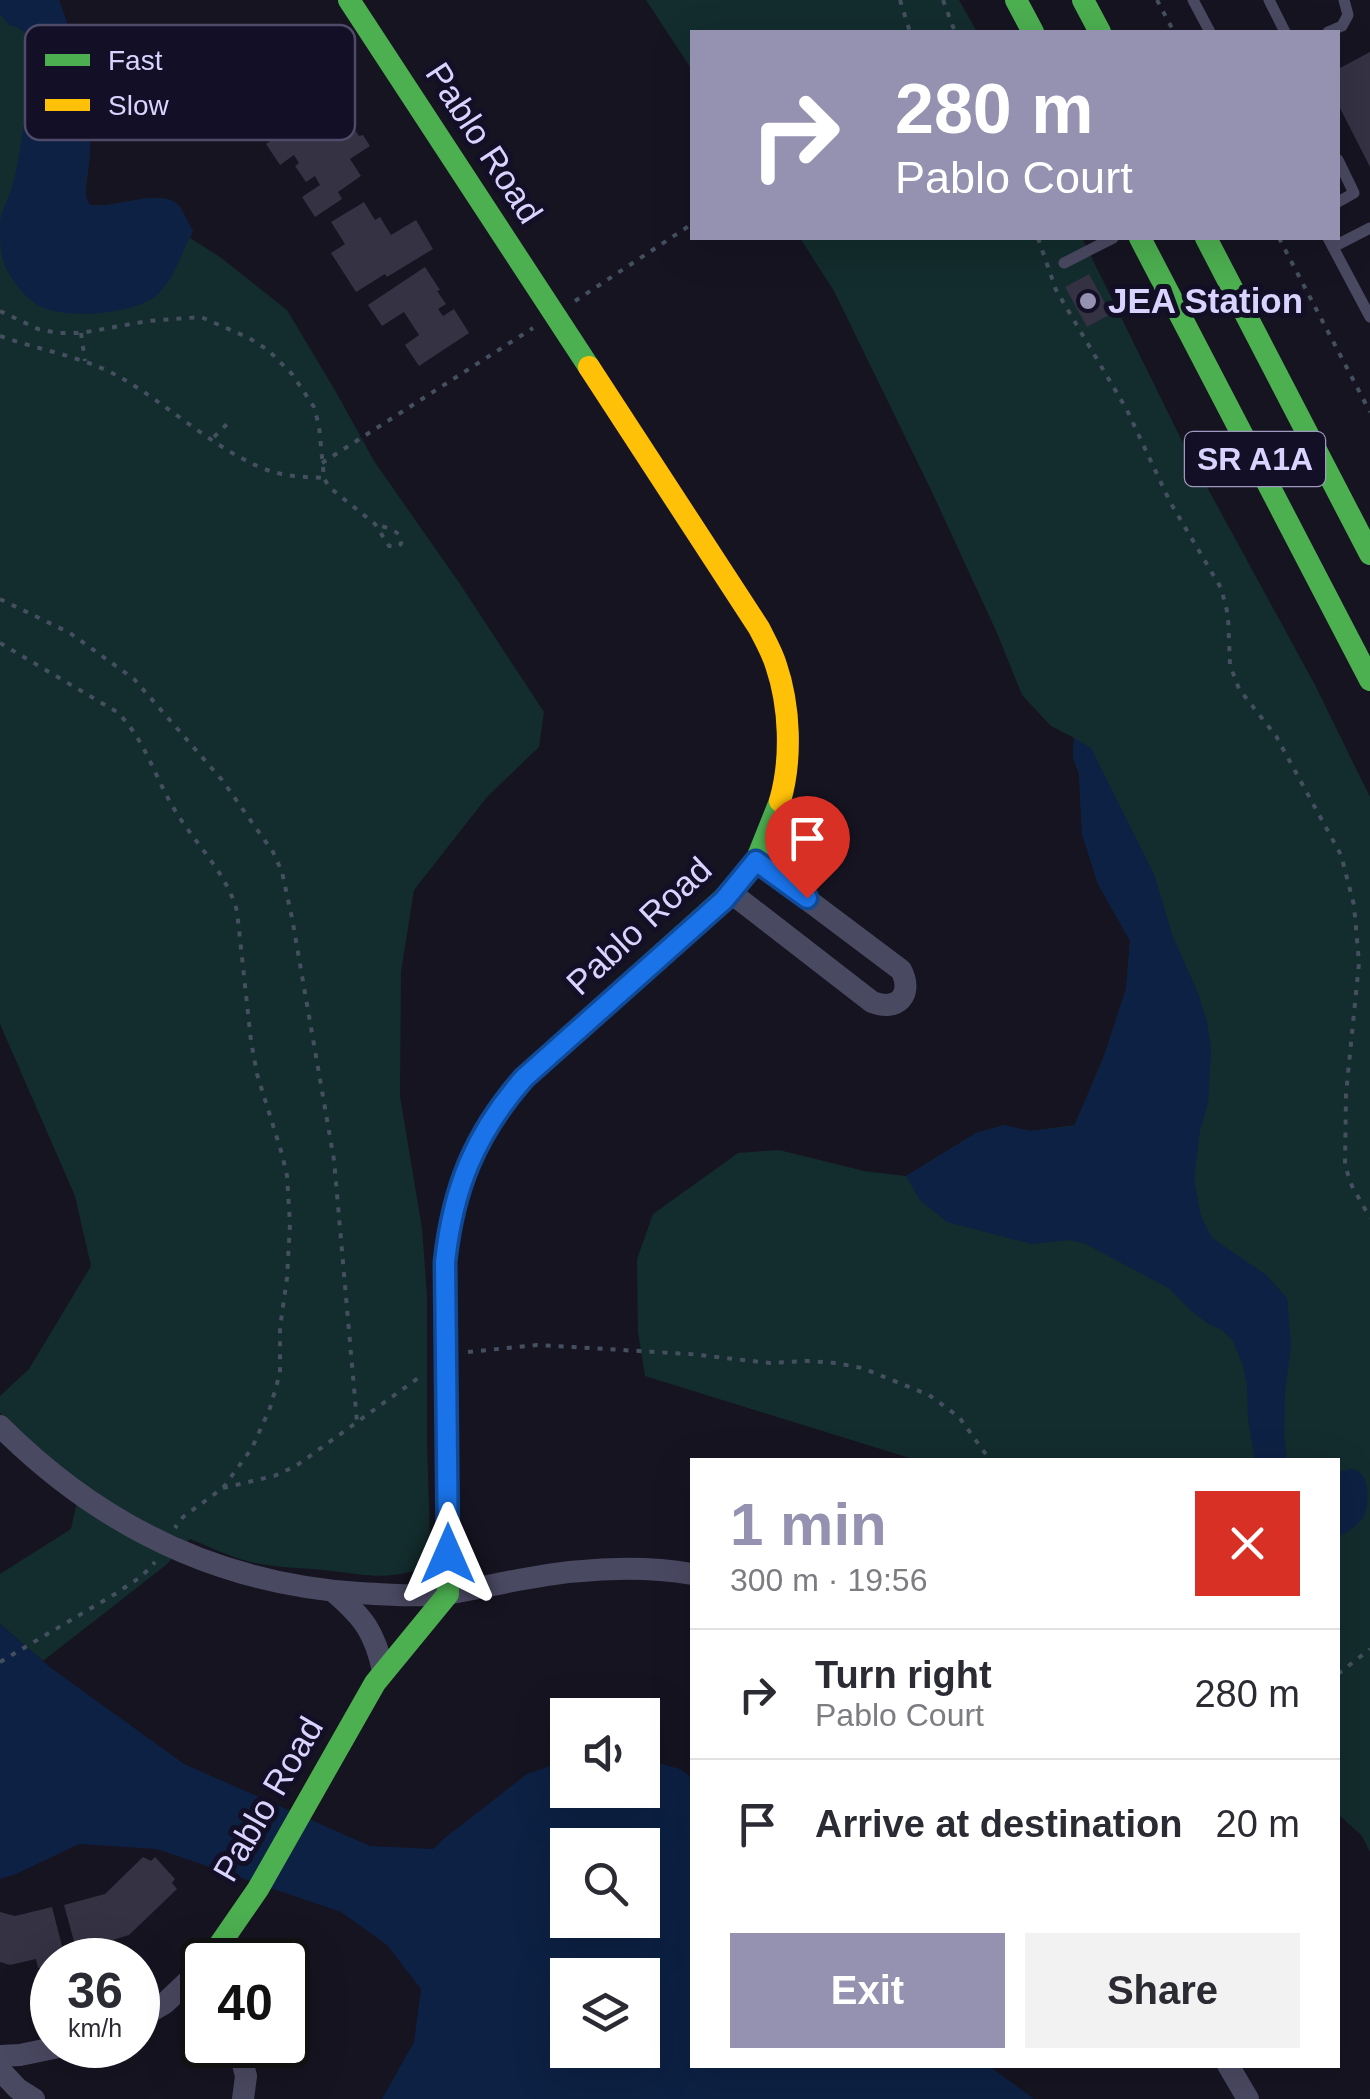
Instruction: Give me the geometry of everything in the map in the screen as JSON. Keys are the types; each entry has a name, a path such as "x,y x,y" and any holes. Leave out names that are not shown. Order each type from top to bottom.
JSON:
{"street":[{"name":"Pablo Road","path":"225,1938 258,1889 384,1670 448,1594 445,1262 457,1192 470,1158 487,1125 524,1078 730,892 756,861 774,819 786,767 786,710 775,662 759,628 349,0"},
{"path":"1016,0 1032,30"},
{"path":"1083,0 1099,30"},
{"name":"SR A1A","path":"1141,240 1370,680"},
{"name":"SR A1A","path":"1207,240 1363,521 1370,554"},
{"path":"730,892 872,1002 885,1007 902,998 906,984 901,970 756,861"},
{"path":"0,1426 62,1483 128,1526 230,1570 288,1584 334,1592 410,1596 448,1594 592,1569 690,1574"},
{"path":"334,1592 368,1625 384,1670"},
{"name":"Pablo Road","path":"160,2006 180,1990"},
{"path":"0,2056 30,2054"},
{"path":"242,2099 245,2068"},
{"path":"1230,2068 1248,2099"},
{"path":"0,2070 34,2099"}],"lane":[{"path":"1194,0 1209,30"},
{"path":"1268,0 1284,30"},
{"path":"1333,30 1342,26 1348,15 1344,0"},
{"path":"1340,164 1354,193 1340,201"},
{"path":"1340,238 1370,228"},
{"path":"1064,263 1109,240"},
{"path":"1330,242 1370,317"}],"path":[{"path":"900,0 909,30"},
{"path":"943,0 954,30"},
{"path":"1157,0 1173,30"},
{"path":"322,463 690,225"},
{"path":"1039,240 1056,290 1127,410 1170,502 1222,588 1228,616 1230,664 1238,690 1276,736 1341,855 1354,905 1359,963 1346,1094 1345,1166 1370,1218"},
{"path":"1281,240 1370,412"},
{"path":"0,311 38,330 81,334 148,320 201,317 249,338 292,374 314,407 324,478 329,488 374,524 390,546 402,544 398,533 374,524"},
{"path":"81,334 84,362"},
{"path":"0,336 116,375 263,468 281,474 324,478"},
{"path":"212,438 232,419"},
{"path":"0,600 70,633 134,679 222,780 282,872 334,1160 356,1422"},
{"path":"0,644 117,712 131,726 176,813 232,895 251,1040 287,1176 290,1224 280,1328 280,1373 263,1428 252,1448 223,1488 183,1517 142,1576 0,1662"},
{"path":"223,1488 274,1476 296,1466 446,1358 466,1352 537,1345 770,1363 836,1363 862,1368 929,1395 959,1417 989,1458"},
{"path":"1340,1672 1370,1649"}],"green space":[{"path":"0,0 59,0 68,25 25,25 25,140 89,140 85,197 90,205 147,198 177,204 193,231 190,238 287,310 374,461 544,712 539,747 487,797 414,890 401,972 400,1096 422,1228 427,1295 430,1538 426,1567 380,1576 275,1566 240,1559 190,1539 166,1565 43,1661 0,1624 0,1574 71,1529 81,1484 0,1413 0,1396 29,1369 91,1266 75,1196 0,1024"},
{"path":"646,0 959,0 976,30 690,30 690,67"},
{"path":"801,240 1083,240 1183,443 1315,685 1370,797 1370,1852 1362,1836 1340,1816 1340,1458 910,1458 645,1376 638,1332 637,1259 653,1214 738,1153 779,1150 864,1171 906,1176 976,1133 1004,1125 1030,1131 1075,1125 1126,989 1130,941 1098,884 1082,834 1074,738 1051,726 1022,695 932,492 834,291"}],"water":[{"path":"0,0 59,0 67,25 25,25 25,33 9,25 0,14"},
{"path":"25,117 25,140 90,140 86,192 90,205 159,198 179,206 193,231 160,292 135,306 81,314 48,309 27,297 6,268 1,246 1,218 16,172"},
{"path":"1074,738 1091,748 1154,874 1173,937 1207,1022 1211,1049 1208,1103 1194,1179 1201,1216 1212,1238 1265,1274 1287,1298 1291,1345 1285,1392 1287,1458 1255,1458 1247,1385 1233,1341 1190,1310 1170,1289 1084,1243 1069,1240 1032,1244 947,1222 920,1200 906,1176 976,1133 1004,1125 1030,1131 1074,1126 1104,1056 1126,989 1130,941 1098,884 1082,834 1079,774 1073,757"},
{"path":"1351,1469 1362,1475 1368,1495 1364,1516 1340,1536 1340,1472"},
{"path":"0,1624 51,1668 184,1764 370,1846 433,1849 527,1774 550,1766 550,1808 660,1808 660,1764 680,1769 690,1776 690,2068 992,2068 1034,2099 382,2099 414,2042 421,1989 387,1945 341,1912 157,1849 79,1844 0,1879"}],"building":[{"path":"1370,52 1370,167 1340,108 1340,68"},
{"path":"355,130 370,146 350,159 361,176 338,192 342,199 315,217 302,197 320,185 315,176 306,182 295,166 299,163 294,155 280,165 266,144 272,140 355,140"},
{"path":"364,202 391,235 416,220 433,249 356,292 331,253 345,244 331,222"},
{"path":"425,267 446,304 438,309 443,316 454,309 469,333 419,366 405,345 419,335 404,312 382,326 368,305"},
{"name":"JEA Station","path":"1089,274 1111,314 1087,327 1065,287"},
{"path":"143,1857 151,1861 155,1857 175,1879 172,1883 177,1889 129,1935 73,1938 64,1905 105,1894"},
{"path":"52,1907 60,1938 30,1938 30,1960 10,1965 0,1962 0,1912 15,1916"}],"traffic: fast":[{"path":"349,0 589,367"},
{"path":"1016,0 1032,30"},
{"path":"1083,0 1099,30"},
{"path":"1141,240 1370,680"},
{"path":"1207,240 1370,554"},
{"path":"224,1938 258,1889 375,1683 448,1594 445,1263 454,1209 479,1141 525,1077 723,899 756,861 780,801"}],"traffic: slow":[{"path":"589,367 759,628 770,651 781,681 788,733 780,801"}],"place":[{"name":"JEA Station","path":"1088,301"}],"route":[{"path":"448,1554 445,1262 457,1192 487,1125 524,1078 724,900 756,861 807,898"}]}
